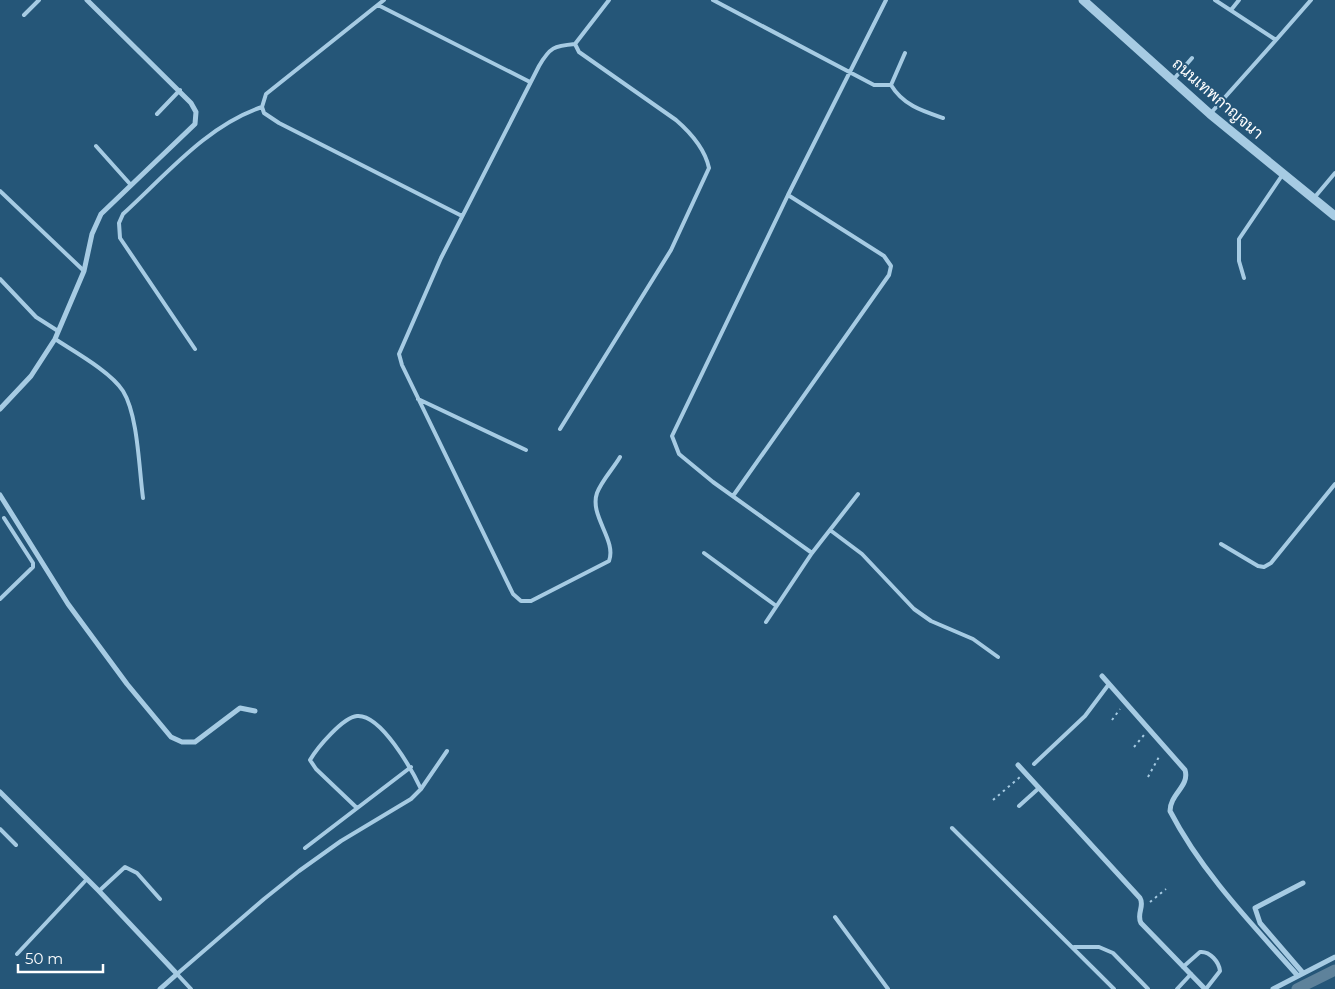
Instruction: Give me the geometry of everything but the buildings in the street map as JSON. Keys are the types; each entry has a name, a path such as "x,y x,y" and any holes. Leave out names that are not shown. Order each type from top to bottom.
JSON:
{"street":[{"path":"0,409 31,376 55,339 84,271 92,234 101,214 130,184 195,124 196,112 180,90 87,0"},
{"name":"ถนนเทพกาญจนา","path":"1083,0 1210,114 1335,216"},
{"path":"0,495 68,604 127,684 170,737 182,742 195,742 240,708 243,707 255,711"},
{"path":"1102,676 1182,764 1187,775 1171,804 1173,815 1198,856 1233,902 1301,974"},
{"path":"1018,765 1140,898 1142,902 1139,917 1141,923 1206,989"},
{"path":"0,792 99,891 177,974 160,989"},
{"path":"1301,974 1260,923 1255,908 1303,883"},
{"path":"1273,989 1335,957"}],"lane":[{"path":"24,15 39,0"},
{"path":"384,0 266,94 262,101 264,113 279,123 462,216"},
{"path":"609,0 575,44 555,46 546,53 441,258 400,354 402,365 418,399 513,594 521,601 531,601 609,561 612,554 598,511 596,495 620,457"},
{"path":"713,0 874,84 891,85"},
{"path":"812,553 679,454 672,436 788,195 886,0"},
{"path":"1215,0 1276,40"},
{"path":"1231,10 1239,0"},
{"path":"1210,114 1311,0"},
{"path":"378,5 530,82"},
{"path":"560,429 671,250 709,168 707,157 688,131 676,120 579,52 575,44"},
{"path":"891,85 905,53"},
{"path":"1173,80 1192,58"},
{"path":"891,85 896,94 913,108 943,118"},
{"path":"157,114 180,90"},
{"path":"195,349 120,238 119,223 123,214 211,133 238,115 262,107"},
{"path":"96,146 130,184"},
{"path":"1313,199 1335,173"},
{"path":"1244,278 1239,261 1239,239 1283,174"},
{"path":"0,191 84,271"},
{"path":"733,496 889,275 891,266 884,256 788,195"},
{"path":"0,279 36,317 58,332"},
{"path":"55,339 101,371 122,390 132,416 143,498"},
{"path":"418,399 526,450"},
{"path":"1221,544 1258,566 1264,567 1271,563 1335,484"},
{"path":"766,622 775,605 812,553 858,494"},
{"path":"0,599 33,567 33,563 4,518"},
{"path":"830,530 862,554 914,609 931,621 973,639 998,658"},
{"path":"704,553 775,605"},
{"path":"1034,764 1085,716 1109,684"},
{"path":"357,808 316,769 310,760 314,752 347,719 358,716 365,718 379,728 411,767 421,789"},
{"path":"191,989 177,974 299,871 341,841 399,808 421,789 447,751"},
{"path":"305,848 411,767"},
{"path":"1019,806 1039,788"},
{"path":"952,828 1074,947 1114,989"},
{"path":"0,829 16,845"},
{"path":"99,891 125,867 137,873 160,899"},
{"path":"17,954 87,879"},
{"path":"835,918 888,989"},
{"path":"1074,947 1099,947 1113,953 1135,973 1148,989"},
{"path":"1183,967 1200,952 1209,954 1217,962 1220,971 1206,989"},
{"path":"1177,989 1191,974"}],"path":[{"path":"1112,720 1126,702"},
{"path":"1134,747 1150,729"},
{"path":"1148,777 1165,745"},
{"path":"993,800 1024,772"},
{"path":"1140,910 1166,889"}],"waterway":[{"path":"1297,989 1335,970"}]}
